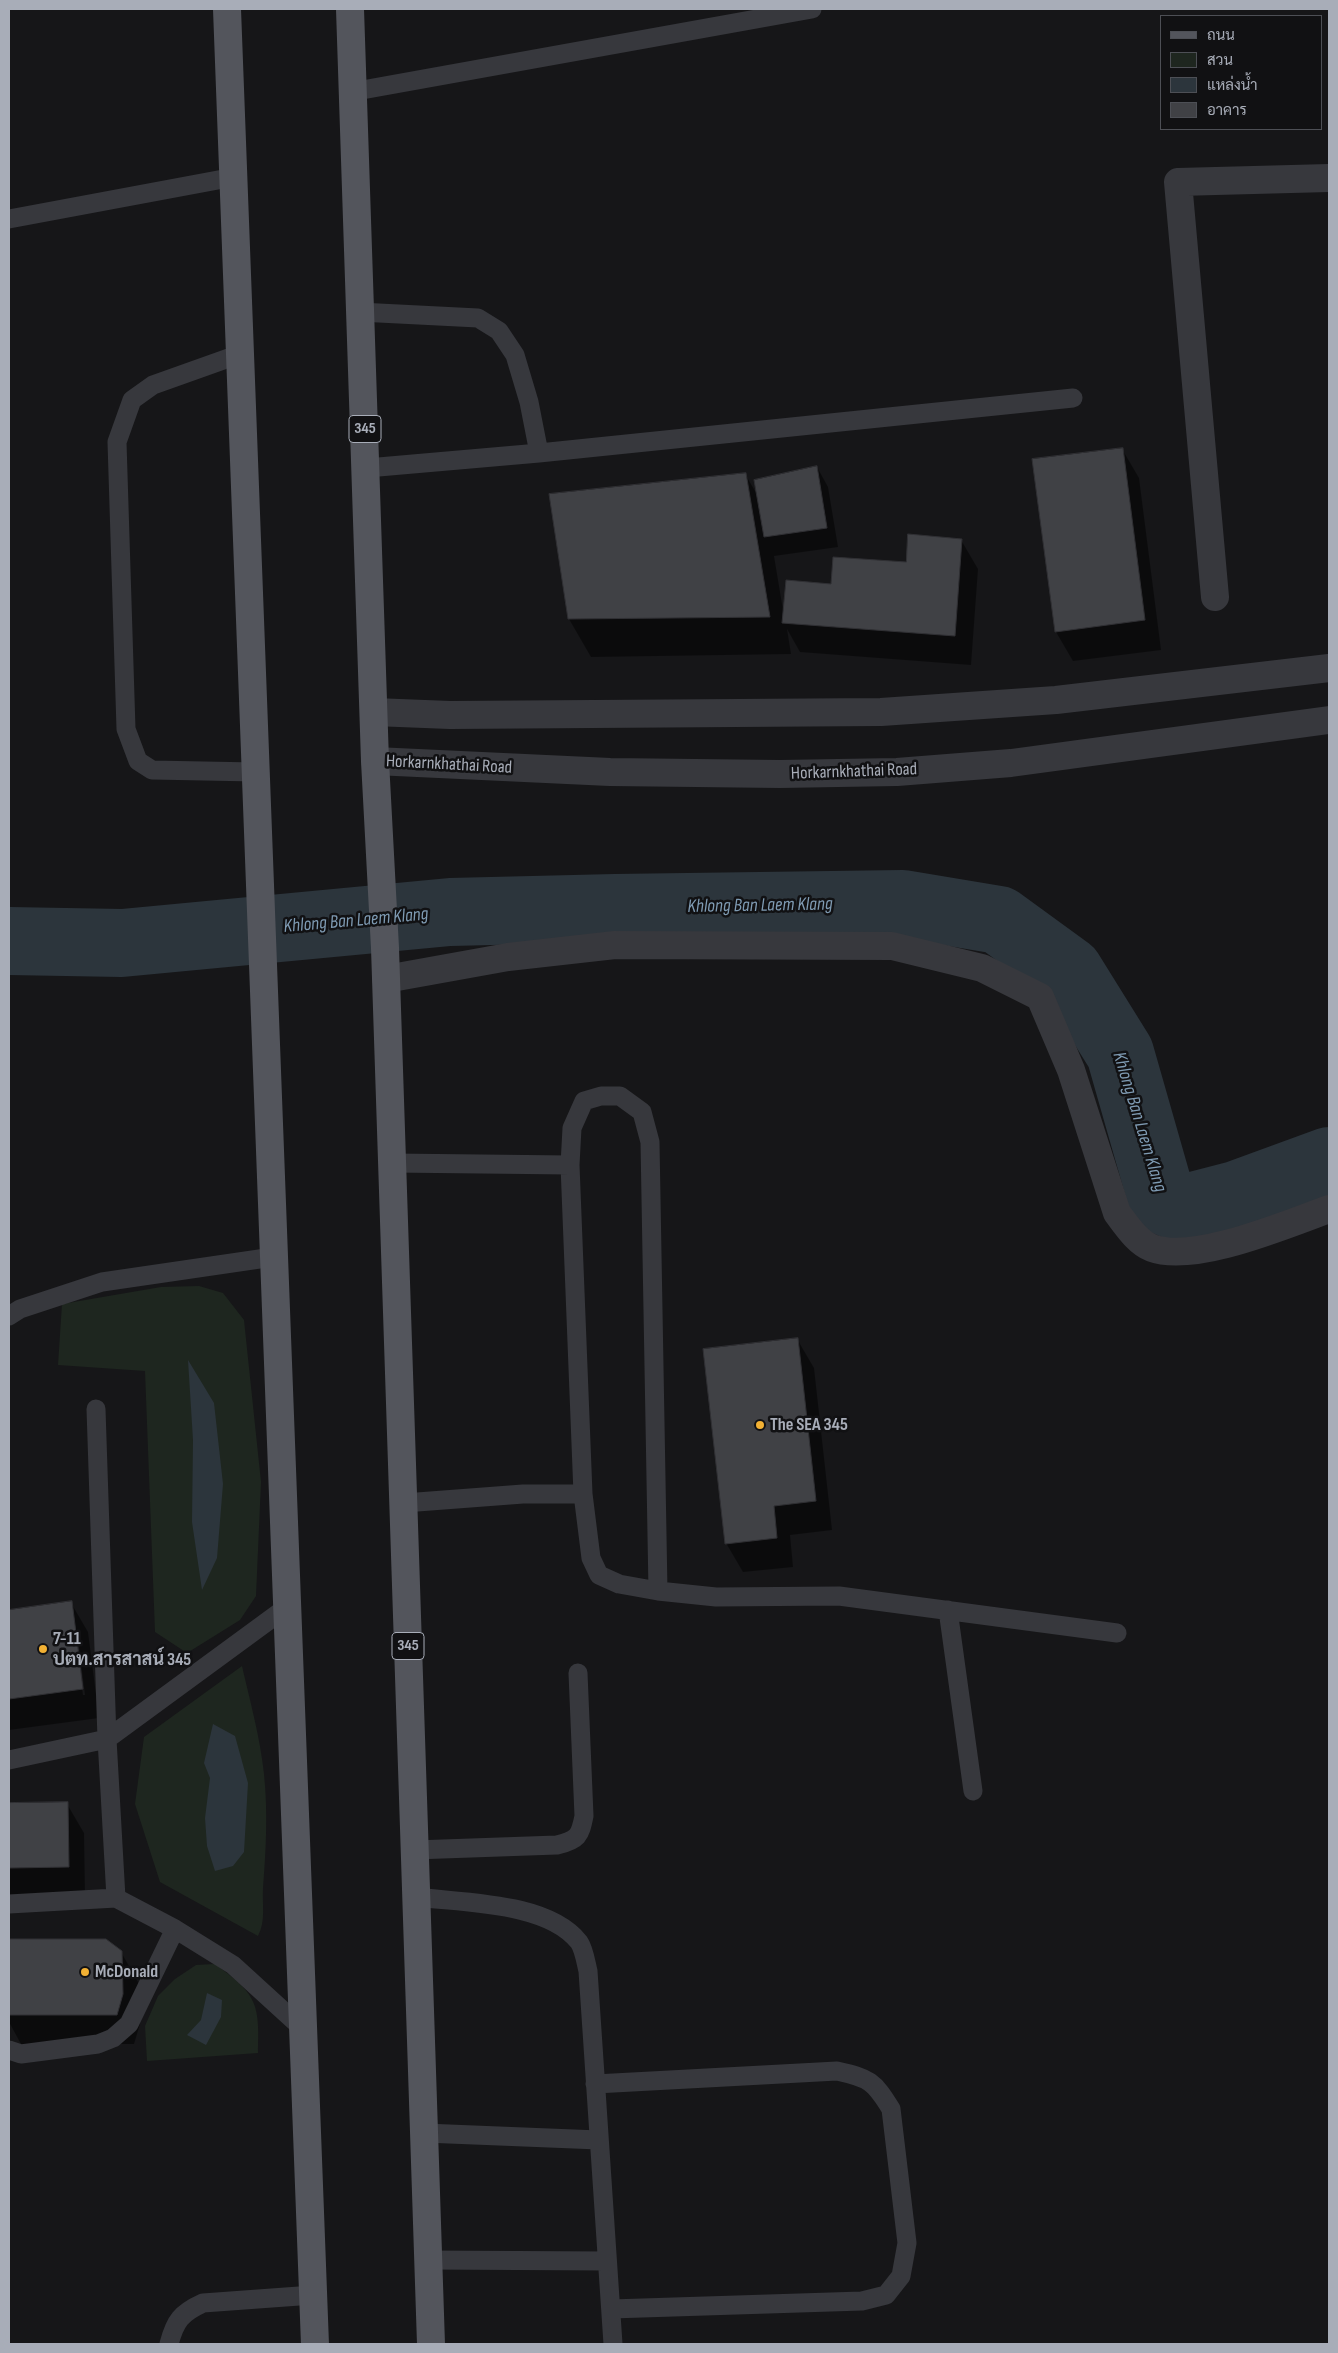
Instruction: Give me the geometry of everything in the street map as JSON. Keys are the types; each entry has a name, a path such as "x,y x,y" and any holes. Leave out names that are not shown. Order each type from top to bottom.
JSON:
{"main road":[{"path":"227,9 315,2344"},
{"name":"345","path":"350,9 359,312 367,468 375,761 385,948 430,2344"}],"street":[{"path":"1215,597 1178,182 1329,178"},
{"path":"374,712 479,715 881,712 1056,700 1329,668"},
{"name":"Horkarnkhathai Road","path":"375,761 610,772 780,774 898,772 1011,763 1329,720"},
{"path":"386,978 508,957 615,945 892,946 982,968 1040,997 1071,1070 1118,1213 1132,1234 1151,1248 1174,1252 1220,1246 1329,1209"}],"lane":[{"path":"352,92 812,9"},
{"path":"9,219 234,177"},
{"path":"359,312 478,318 499,330 515,355 529,402 540,454"},
{"path":"240,354 153,385 132,400 116,442 126,729 138,761 152,770 256,772"},
{"path":"367,468 540,454 1072,398"},
{"path":"658,1592 650,1142 642,1112 620,1096 601,1096 584,1101 572,1128 570,1165 583,1494 591,1558 599,1575 620,1584 658,1592 716,1597 838,1596 1117,1634"},
{"path":"392,1163 570,1165"},
{"path":"9,1316 20,1310 102,1282 273,1256"},
{"path":"96,1409 107,1740 116,1898"},
{"path":"404,1503 523,1494 583,1494"},
{"path":"9,1760 107,1740 287,1607"},
{"path":"948,1610 973,1791"},
{"path":"414,1850 557,1846 572,1841 581,1833 584,1816 578,1673"},
{"path":"416,1897 528,1911 560,1924 580,1943 588,1971 613,2344"},
{"path":"9,1904 116,1898 174,1929 233,1966 302,2028"},
{"path":"9,2050 21,2054 98,2044 113,2038 129,2024 174,1929"},
{"path":"596,2084 838,2071 864,2077 880,2090 891,2109 907,2243 901,2276 886,2295 862,2301 612,2309"},
{"path":"424,2133 599,2140"},
{"path":"427,2260 607,2261"},
{"path":"169,2344 174,2326 187,2310 203,2303 313,2295"}],"green space":[{"path":"199,1286 223,1293 244,1320 261,1482 256,1596 240,1620 187,1653 155,1632 145,1371 58,1365 62,1304 161,1287"},
{"path":"242,1666 260,1746 266,1802 263,1919 258,1936 160,1882 135,1804 144,1737"},
{"path":"215,1964 239,1983 253,2001 258,2022 258,2053 147,2061 145,2026 158,1996 175,1979 196,1965"}],"water":[{"path":"188,1360 214,1403 223,1484 217,1558 202,1590 192,1522 193,1440"},
{"path":"213,1724 235,1736 248,1783 244,1852 233,1866 215,1871 207,1846 205,1818 210,1778 204,1763"},
{"path":"207,1993 222,2000 221,2017 206,2045 187,2035 201,2020"}],"building":[{"path":"1123,448 1145,620 1055,632 1032,459"},
{"path":"817,466 827,528 764,537 754,480"},
{"path":"746,473 770,617 568,619 549,494"},
{"path":"908,534 962,539 955,636 782,623 786,580 831,584 833,557 906,562"},
{"name":"The SEA 345","path":"798,1338 816,1501 774,1506 777,1538 725,1544 703,1349"},
{"name":"7-11 ปตท.สารสาสน์ 345","path":"72,1601 83,1689 9,1699 9,1610"},
{"path":"68,1802 69,1867 9,1868 9,1803"},
{"path":"9,1939 106,1939 122,1951 123,1994 117,2015 9,2015"}],"waterway":[{"name":"Khlong Ban Laem Klang","path":"9,941 122,943 450,912 903,904 999,920 1069,971 1120,1053 1162,1200 1182,1209 1236,1195 1329,1161"}],"place":[{"name":"The SEA 345","path":"760,1425"},
{"name":"7-11 ปตท.สารสาสน์ 345","path":"43,1649"},
{"name":"McDonald","path":"85,1972"}]}
